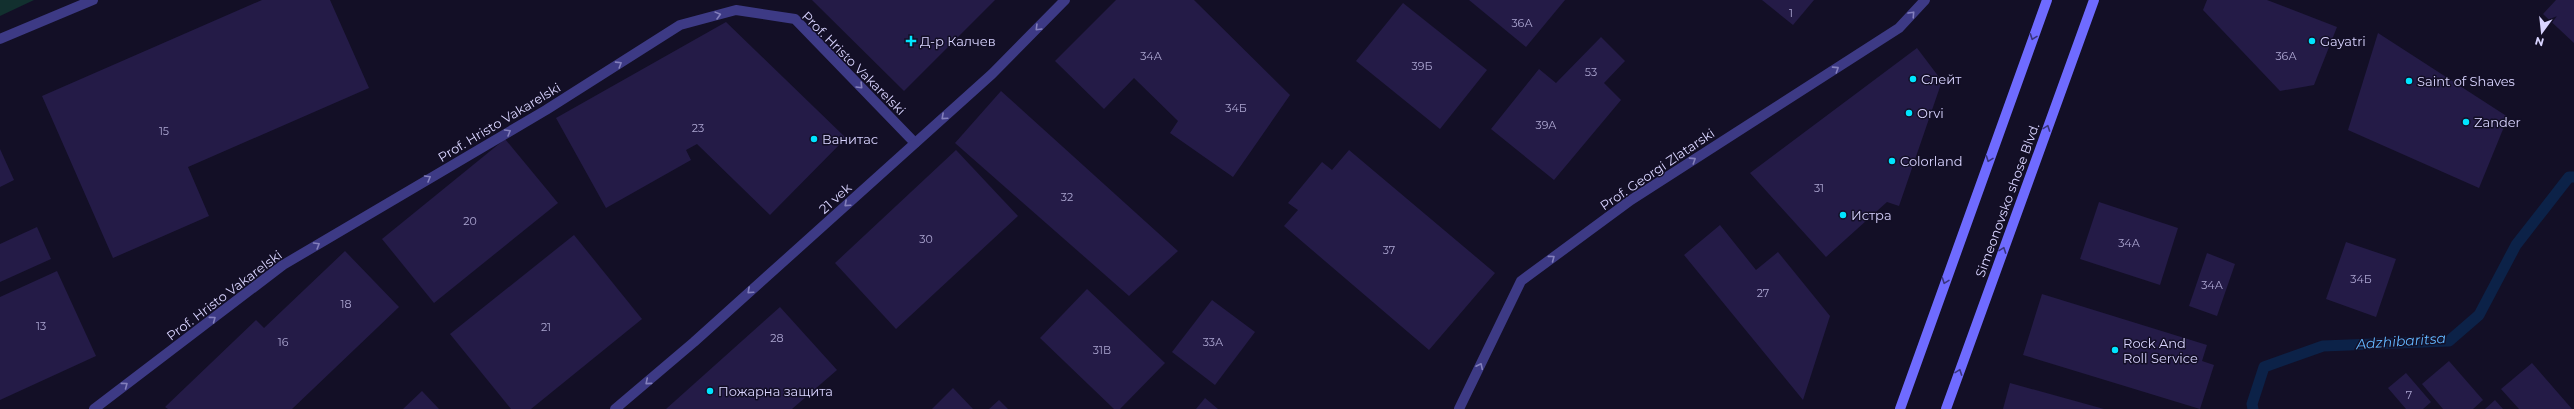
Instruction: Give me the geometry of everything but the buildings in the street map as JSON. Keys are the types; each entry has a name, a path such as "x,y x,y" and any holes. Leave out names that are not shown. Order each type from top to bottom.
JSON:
{"main road":[{"path":"1900,409 2047,0"},
{"name":"Simeonovsko shose Blvd.","path":"1946,409 2094,0"}],"street":[{"path":"0,40 93,0"},
{"name":"21 vek","path":"616,409 694,342 992,74 1065,0"},
{"name":"Prof. Georgi Zlatarski","path":"1459,409 1521,281 1631,200 1899,28 1925,0"},
{"name":"Prof. Hristo Vakarelski","path":"94,409 283,265 546,110 680,25 736,10 795,19 915,143"}],"green space":[{"path":"0,0 34,0 0,16"}],"waterway":[{"name":"Adzhibaritsa","path":"2253,409 2252,404 2264,367 2323,346 2449,341 2479,315 2516,245 2569,177 2574,177"}],"place":[{"name":"Д-р Калчев","path":"911,41"},
{"name":"Gayatri","path":"2312,41"},
{"name":"Слейт","path":"1913,79"},
{"name":"Saint of Shaves","path":"2409,81"},
{"name":"Orvi","path":"1909,113"},
{"name":"Zander","path":"2466,122"},
{"name":"Ванитас","path":"814,139"},
{"name":"Colorland","path":"1892,161"},
{"name":"Истра","path":"1843,215"},
{"name":"Rock And Roll Service","path":"2115,350"},
{"name":"Пожарна защита","path":"710,391"}]}
